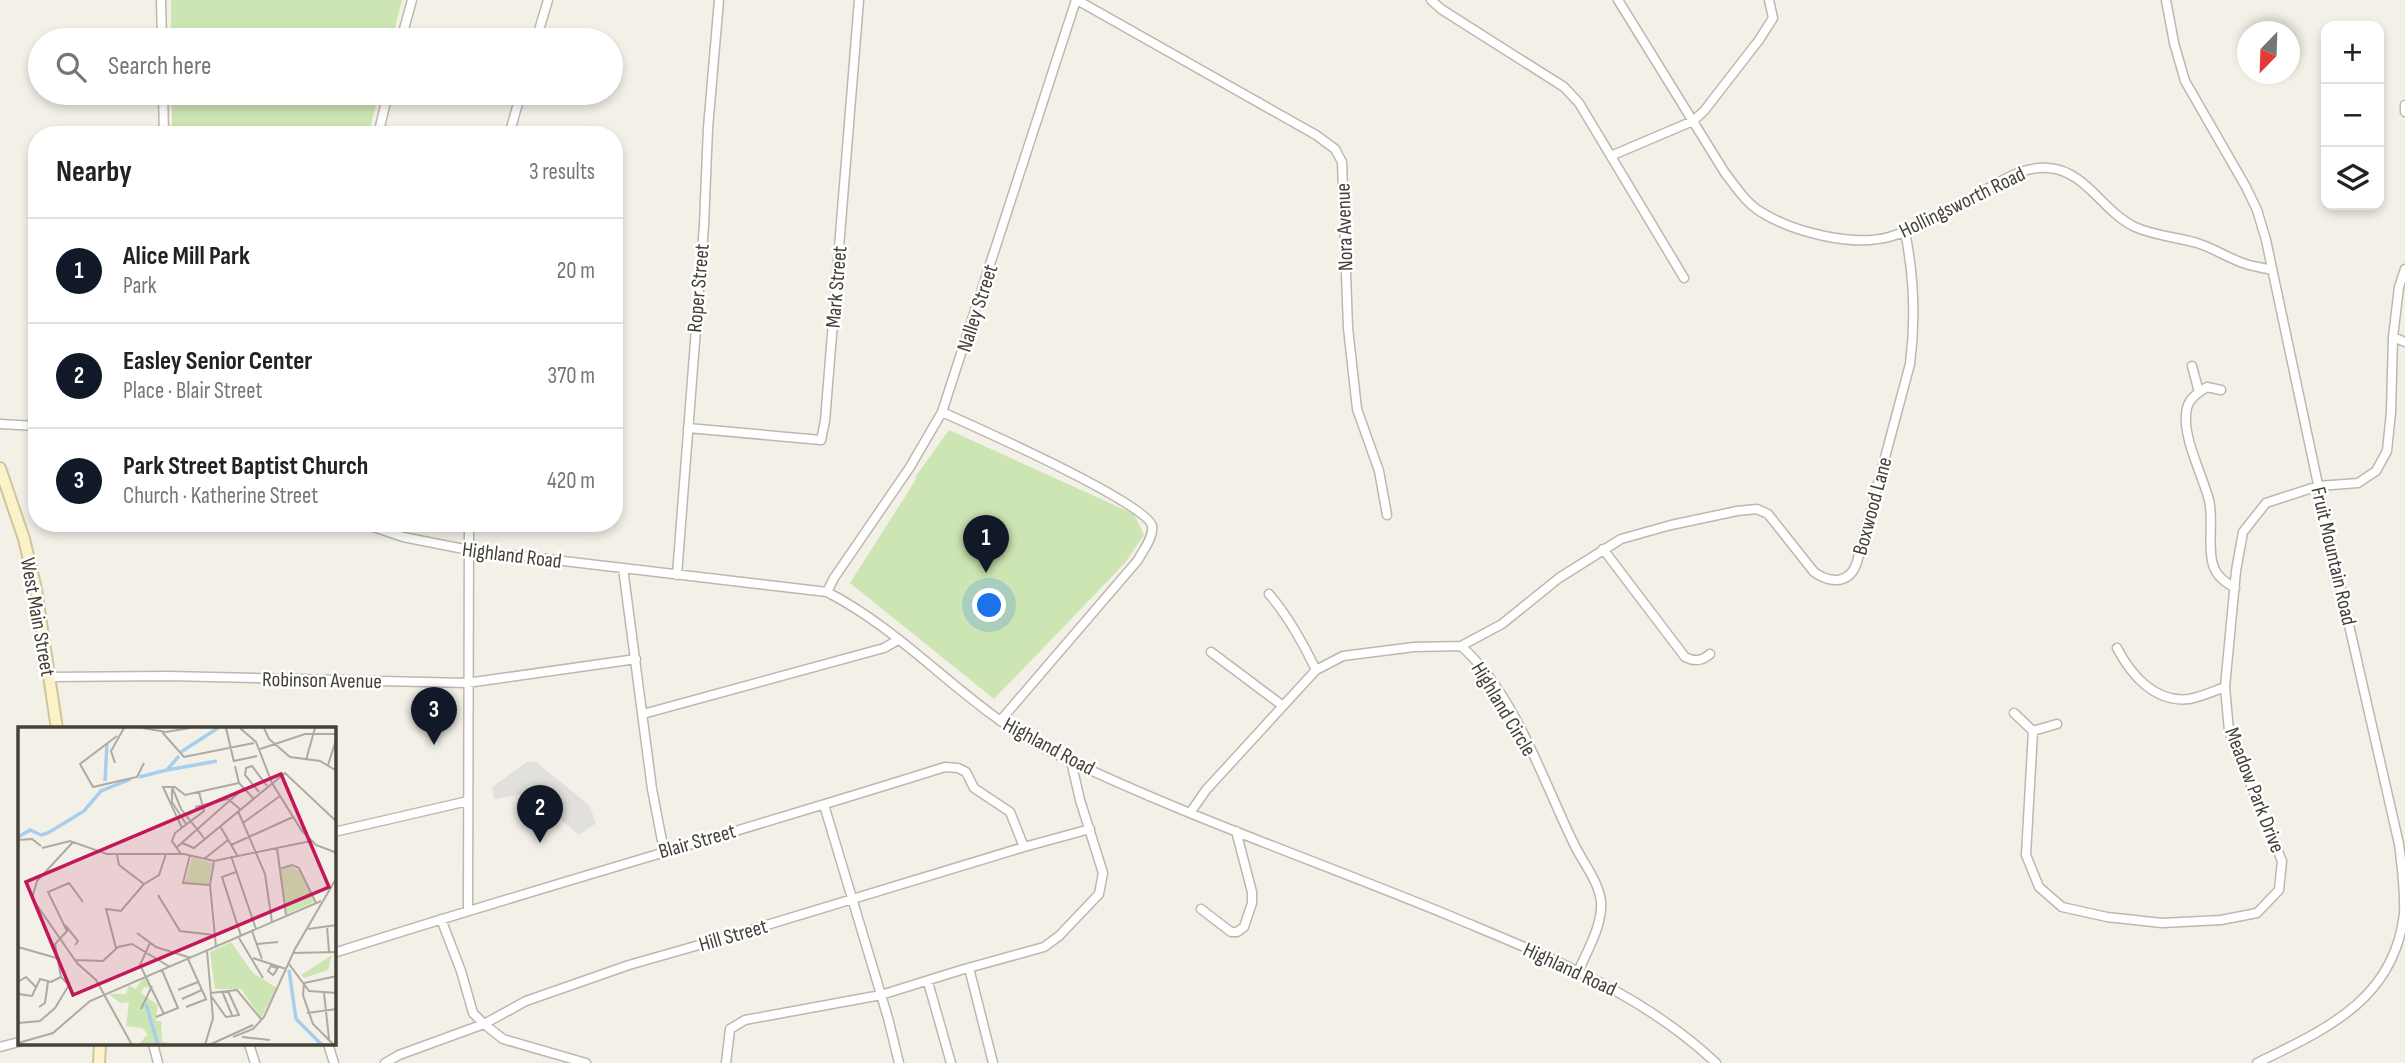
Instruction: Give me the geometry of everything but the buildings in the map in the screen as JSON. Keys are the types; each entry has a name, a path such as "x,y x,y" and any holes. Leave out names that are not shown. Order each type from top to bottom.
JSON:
{"main road":[{"name":"West Main Street","path":"0,468 24,539 36,589 57,727"}],"street":[{"path":"161,0 162,28"},
{"path":"404,28 412,0"},
{"path":"540,28 548,0"},
{"name":"Roper Street","path":"677,575 719,0"},
{"name":"Mark Street","path":"688,428 821,440 825,421 859,0"},
{"name":"Nalley Street","path":"827,592 910,467 942,412 1076,0"},
{"name":"Nora Avenue","path":"1076,0 1297,124 1335,149 1342,162 1348,328 1357,409 1379,471 1387,515"},
{"path":"1431,0 1441,9 1564,86 1580,103 1684,278"},
{"name":"Hollingsworth Road","path":"1618,0 1725,173 1745,200 1759,212 1786,225 1827,236 1867,240 1888,237 1905,232 2015,174 2035,167 2051,168 2068,172 2113,213 2135,227 2199,244 2246,264 2272,270"},
{"path":"1613,156 1693,121 1704,111 1773,18 1769,0"},
{"name":"Fruit Mountain Road","path":"2166,0 2185,81 2257,210 2399,844 2405,887 2405,913 2399,940 2378,982 2358,1006 2309,1038 2257,1063"},
{"path":"163,105 164,126"},
{"path":"379,126 385,105"},
{"path":"512,126 518,105"},
{"path":"2405,105 2405,112"},
{"name":"Boxwood Lane","path":"1461,646 1502,624 1559,578 1621,539 1737,511 1757,509 1768,514 1814,572 1822,578 1840,581 1850,576 1857,562 1910,364 1914,330 1914,290 1913,269 1905,232"},
{"name":"Meadow Park Drive","path":"2033,731 2026,855 2039,887 2062,907 2107,918 2162,923 2221,920 2257,913 2279,890 2282,861 2229,731 2225,687 2243,532 2266,503 2318,486 2357,483 2375,471 2387,451 2393,337 2399,287 2405,269"},
{"path":"2393,337 2405,342"},
{"path":"2192,366 2199,392"},
{"path":"2221,390 2207,387 2199,392 2189,401 2185,417 2209,501 2212,528 2210,551 2214,568 2221,580 2235,588"},
{"path":"942,412 1116,495 1147,517 1152,525 1151,537 1138,559 1000,721"},
{"path":"0,424 28,426"},
{"name":"Highland Road","path":"388,532 470,550 827,592 868,618 1000,721 1028,739 1071,761 1190,813 1532,950 1578,971 1654,1013 1694,1042 1716,1063"},
{"path":"468,911 469,532"},
{"path":"1603,550 1679,651 1692,661 1703,660 1710,654"},
{"path":"623,568 652,789 664,851"},
{"path":"1269,594 1302,640 1316,670"},
{"path":"643,714 884,648 898,640"},
{"name":"Highland Circle","path":"1190,813 1206,790 1316,670 1343,656 1414,647 1461,646 1485,673 1507,706 1528,744 1575,846 1597,885 1601,903 1600,918 1578,971"},
{"path":"2117,648 2134,676 2159,694 2187,699 2225,687"},
{"path":"1211,652 1283,706"},
{"name":"Robinson Avenue","path":"50,677 168,676 467,684 636,659"},
{"path":"2014,713 2033,731 2057,724"},
{"path":"726,1063 727,1043 734,1024 881,996 1044,947 1070,927 1099,894 1104,873 1071,761"},
{"name":"Blair Street","path":"336,952 945,767 966,772 974,788 1010,812 1024,846"},
{"path":"336,832 468,801"},
{"path":"824,805 899,1063"},
{"name":"Hill Street","path":"385,1063 399,1055 484,1024 526,1001 629,965 1024,846 1090,829"},
{"path":"1201,909 1231,932 1244,928 1252,903 1252,892 1236,831"},
{"path":"441,919 461,971 473,1013 484,1024 503,1039 586,1063"},
{"path":"969,968 993,1063"},
{"path":"928,982 951,1063"},
{"path":"0,1047 18,1042"},
{"path":"154,1046 158,1063"},
{"path":"250,1046 255,1063"},
{"path":"329,1046 334,1063"}],"green space":[{"path":"171,0 402,0 395,28 171,28"},
{"path":"172,105 376,105 370,126 172,126"},
{"path":"949,430 1134,514 1144,535 1125,563 994,699 850,583 916,476"}],"shaded area":[{"path":"528,761 536,762 589,805 596,823 579,835 529,793 494,799 492,787"}],"place":[{"name":"Alice Mill Park","path":"986,573"},
{"name":"Park Street Baptist Church","path":"434,745"},
{"name":"Easley Senior Center","path":"540,843"}]}
